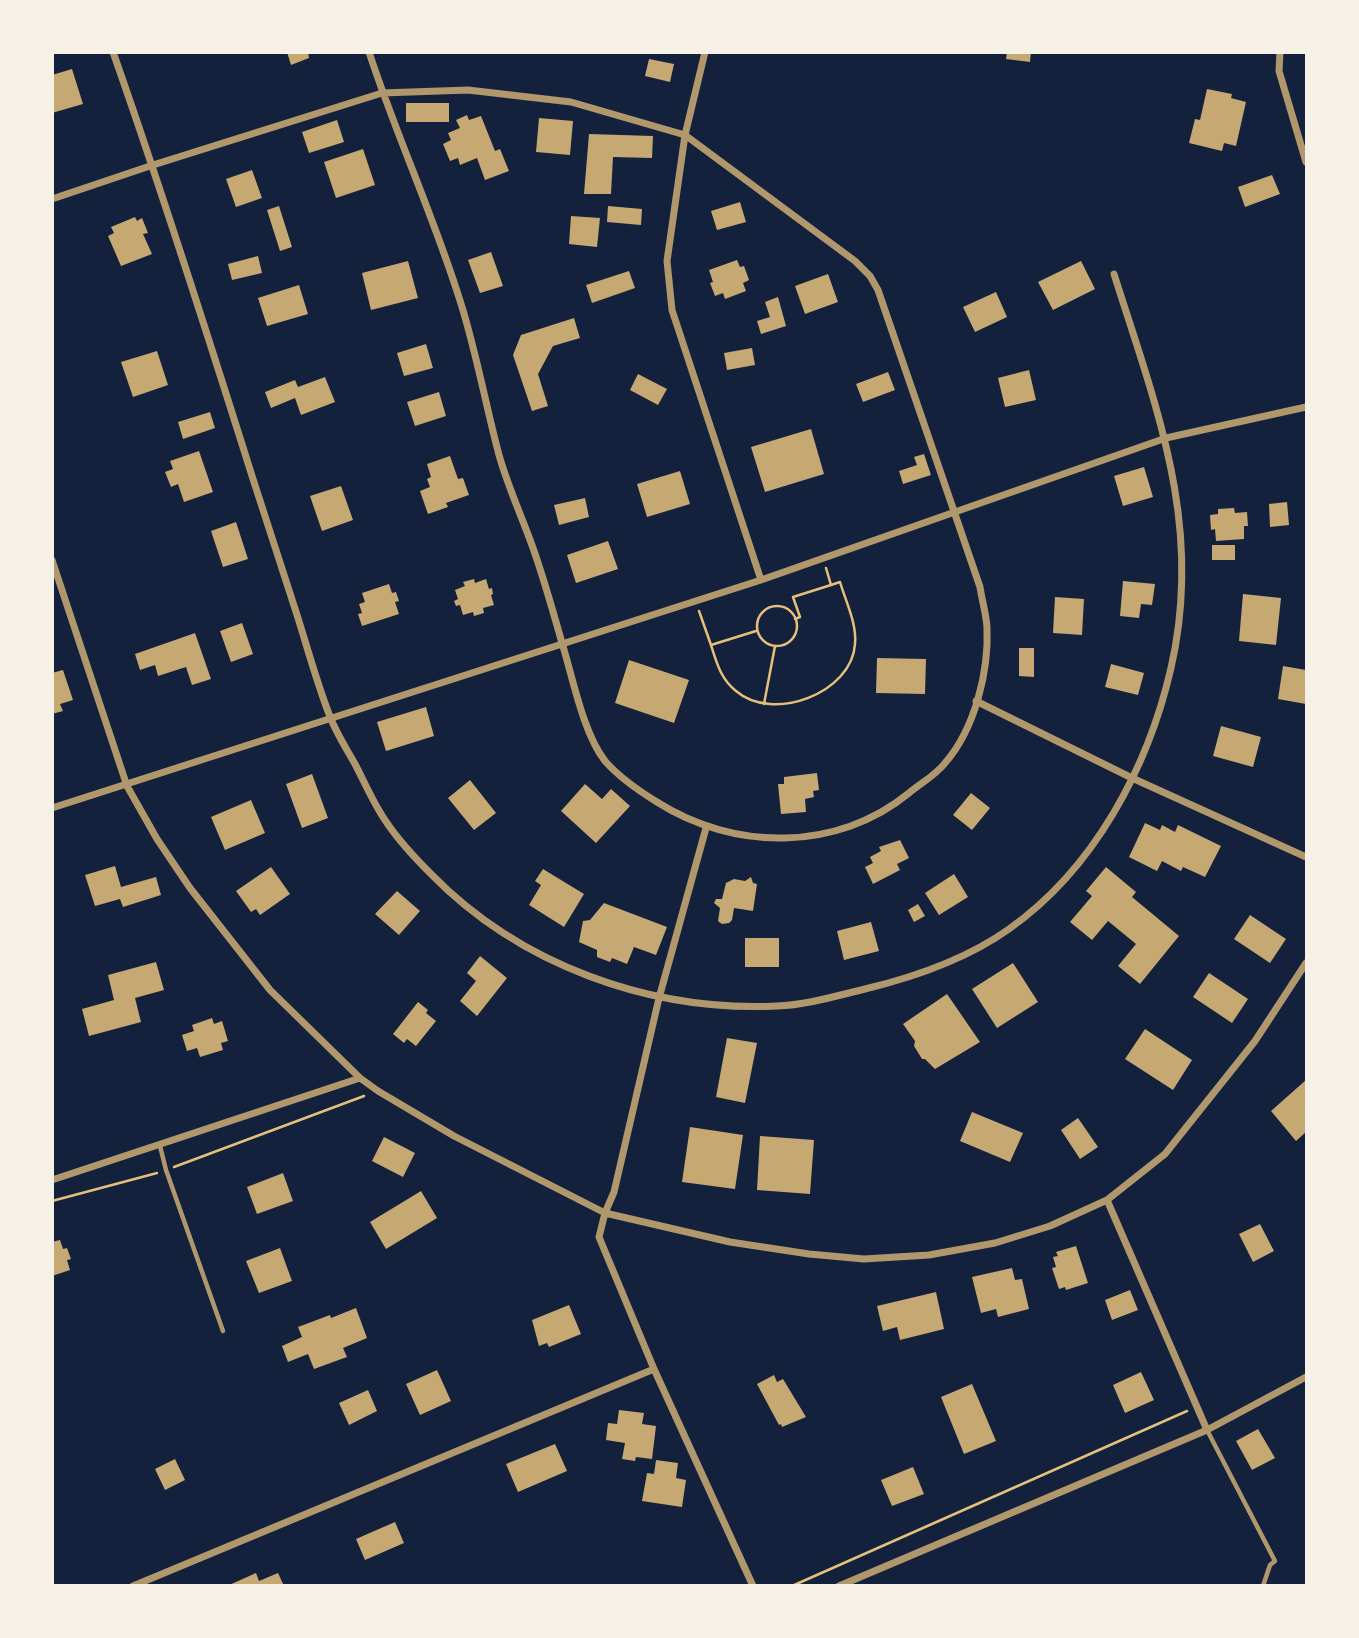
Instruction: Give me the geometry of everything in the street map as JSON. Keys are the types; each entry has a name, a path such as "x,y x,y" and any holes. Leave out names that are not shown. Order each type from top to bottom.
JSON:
{"street":[{"path":"113,52 153,165 331,720 386,822 431,875 484,921 530,950 594,979 659,998 721,1006 782,1006 893,982 965,956 1008,930 1049,897 1097,841 1132,779 1161,702 1171,668 1181,608 1182,550 1177,500 1166,438 1114,274"},
{"path":"52,199 383,93 468,90 571,102 685,135 855,261 870,276 878,290 980,587 987,625 986,656 967,729 945,764 892,807 860,824 828,834 760,839 706,828 673,813 638,790 605,760 586,724 534,551 500,458 463,310 443,250 383,93 369,52"},
{"path":"705,52 685,135 667,261 672,310 761,580"},
{"path":"1280,52 1279,71 1307,162"},
{"path":"52,808 761,580 1166,438 1307,407"},
{"path":"52,560 127,786 157,839 225,935 270,990 360,1078 378,1091 454,1136 605,1213 730,1242 864,1259 929,1255 995,1243 1050,1226 1107,1200 1165,1154 1255,1041 1307,963"},
{"path":"976,701 1132,779 1307,857"},
{"path":"706,828 659,998 614,1192 599,1237 654,1369 753,1586"},
{"path":"52,1180 360,1078"},
{"path":"1107,1200 1207,1430"},
{"path":"133,1586 654,1369"},
{"path":"839,1586 1207,1430 1307,1377"}],"lane":[{"path":"160,1146 223,1331"},
{"path":"1207,1430 1275,1561 1270,1565 1263,1586"}],"path":[{"path":"823,558 831,585"},
{"path":"696,601 720,674 738,693 764,704 797,703 825,690 846,669 856,648 855,630 840,582 793,597 800,617 795,619"},
{"path":"775,607 790,611 795,619 795,634 783,645 767,643 758,631 757,622 761,615 775,607"},
{"path":"710,645 758,631"},
{"path":"764,704 775,646"},
{"path":"52,1201 166,1170 378,1091"},
{"path":"792,1586 1196,1407"}],"building":[{"path":"287,52 308,52 309,58 291,65"},
{"path":"1007,52 1031,52 1030,62 1006,59"},
{"path":"649,59 674,64 670,82 645,76"},
{"path":"72,69 83,104 52,113 52,75"},
{"path":"1207,89 1232,94 1231,98 1246,102 1236,146 1224,143 1222,151 1189,143 1195,119 1200,120"},
{"path":"406,103 449,103 449,122 406,122"},
{"path":"467,115 469,120 481,116 495,151 500,149 509,171 485,180 477,158 460,165 458,158 450,161 443,144 451,140 448,133 460,128 456,120"},
{"path":"539,118 573,121 570,155 536,152"},
{"path":"337,120 344,142 309,153 302,132"},
{"path":"589,134 653,136 652,158 613,157 611,194 584,194"},
{"path":"363,149 375,185 336,198 324,162"},
{"path":"252,170 262,198 236,207 226,179"},
{"path":"1272,175 1280,194 1245,207 1238,187"},
{"path":"740,202 746,222 717,230 711,211"},
{"path":"279,206 292,247 280,251 267,210"},
{"path":"608,206 642,209 641,225 607,222"},
{"path":"571,216 600,218 597,247 569,244"},
{"path":"135,217 137,221 142,218 148,233 143,234 152,254 121,266 108,236 114,233 111,227"},
{"path":"491,252 503,286 480,293 468,260"},
{"path":"258,256 262,273 232,280 228,264"},
{"path":"737,260 740,267 744,266 749,280 743,283 746,291 725,299 723,293 715,296 709,270"},
{"path":"408,261 418,298 371,310 362,273"},
{"path":"1081,261 1095,289 1053,310 1038,282"},
{"path":"629,271 635,288 592,303 586,285"},
{"path":"828,274 838,302 805,314 795,286"},
{"path":"299,285 308,314 267,326 258,298"},
{"path":"996,292 1007,317 975,332 963,307"},
{"path":"778,297 786,326 761,334 757,321 770,317 765,302"},
{"path":"574,318 580,338 553,346 538,374 548,406 532,411 513,355 521,335"},
{"path":"426,344 433,368 404,376 397,353"},
{"path":"752,348 755,365 727,370 724,353"},
{"path":"157,351 168,385 133,397 121,362"},
{"path":"1029,370 1036,400 1005,407 998,378"},
{"path":"888,372 895,390 863,402 856,384"},
{"path":"638,374 667,389 658,405 630,390"},
{"path":"325,377 335,402 301,415 295,398 271,408 265,392 295,380 298,387"},
{"path":"439,392 446,416 415,426 407,402"},
{"path":"210,412 215,428 183,439 178,422"},
{"path":"811,429 824,474 765,492 751,447"},
{"path":"199,451 213,492 184,502 178,484 171,487 165,472 173,469 170,461"},
{"path":"924,454 931,475 903,484 899,471 917,465 914,457"},
{"path":"450,456 458,479 463,478 469,495 446,503 448,507 428,514 420,491 430,487 427,479 431,477 427,464"},
{"path":"1144,467 1153,497 1123,506 1114,476"},
{"path":"680,471 690,504 647,517 637,484"},
{"path":"341,486 353,520 322,531 310,496"},
{"path":"585,498 589,517 559,525 554,505"},
{"path":"1287,502 1289,525 1270,527 1269,504"},
{"path":"1234,508 1235,513 1247,512 1248,526 1244,526 1244,539 1216,541 1215,529 1211,530 1210,515 1218,514 1218,509"},
{"path":"236,522 248,559 223,567 211,531"},
{"path":"608,541 618,569 576,583 567,555"},
{"path":"1212,545 1235,545 1235,560 1212,560"},
{"path":"474,579 475,583 486,579 489,589 492,588 494,605 483,608 484,613 463,615 460,605 456,606 454,601 458,599 455,590 465,586 463,582"},
{"path":"1123,581 1155,584 1152,605 1141,604 1139,618 1120,616"},
{"path":"389,584 399,601 395,602 399,614 362,626 358,614 362,613 359,604 365,602 362,593"},
{"path":"1243,594 1281,598 1276,645 1239,641"},
{"path":"1055,597 1084,599 1082,635 1053,633"},
{"path":"242,623 253,654 231,662 220,631"},
{"path":"195,633 211,679 192,685 186,667 158,676 155,665 140,670 135,654"},
{"path":"1019,648 1034,648 1034,677 1019,676"},
{"path":"877,658 926,659 925,694 876,693"},
{"path":"629,660 689,680 674,723 615,703"},
{"path":"1111,664 1144,673 1138,695 1105,687"},
{"path":"1283,666 1306,670 1306,704 1278,699"},
{"path":"63,670 73,700 60,704 63,711 52,714 52,673"},
{"path":"426,707 434,736 386,751 377,722"},
{"path":"1221,726 1261,737 1253,767 1213,756"},
{"path":"817,773 819,790 813,791 814,797 805,799 806,812 781,814 778,784 784,784 784,777"},
{"path":"312,774 328,818 302,828 286,784"},
{"path":"470,780 496,813 474,830 448,798"},
{"path":"585,784 602,799 611,789 630,806 596,843 561,811"},
{"path":"971,793 990,808 972,830 953,815"},
{"path":"251,800 265,833 225,850 211,817"},
{"path":"1145,823 1160,830 1162,825 1175,832 1178,825 1221,846 1205,877 1183,867 1181,871 1162,861 1157,871 1129,857"},
{"path":"900,840 909,858 897,864 900,870 873,884 865,867 873,863 870,857 881,851 879,847"},
{"path":"115,866 121,887 156,877 161,895 123,907 120,899 95,906 85,875"},
{"path":"271,867 290,894 260,915 256,909 251,912 236,891"},
{"path":"1106,867 1136,892 1132,897 1179,936 1140,984 1118,966 1136,944 1108,921 1092,940 1070,922 1092,896 1086,891"},
{"path":"543,869 584,894 564,927 529,905 541,885 535,881"},
{"path":"954,874 968,897 939,915 925,893"},
{"path":"751,877 753,883 757,884 753,911 734,908 732,920 722,924 718,921 720,908 714,903 716,899 722,899 726,883 734,879 745,881"},
{"path":"397,891 420,911 399,935 375,914"},
{"path":"604,903 667,927 656,955 634,947 627,964 612,958 610,962 597,957 597,950 579,942 583,921 590,920"},
{"path":"918,904 925,916 914,922 908,910"},
{"path":"1250,915 1286,939 1270,963 1234,939"},
{"path":"871,922 879,951 844,960 837,931"},
{"path":"745,938 779,938 779,967 745,967"},
{"path":"480,956 507,978 477,1016 460,1001 476,981 467,973"},
{"path":"156,962 164,990 135,998 141,1022 89,1036 82,1009 114,1000 108,975"},
{"path":"1013,963 1038,1002 997,1028 972,989"},
{"path":"1209,973 1248,999 1232,1023 1193,997"},
{"path":"947,994 980,1042 935,1069 922,1059 914,1046 915,1041 903,1024"},
{"path":"418,1002 436,1021 416,1046 407,1039 404,1043 393,1034"},
{"path":"212,1018 214,1024 222,1021 228,1041 221,1043 223,1050 200,1057 197,1048 187,1051 182,1035 194,1031 192,1025"},
{"path":"1145,1029 1192,1060 1173,1090 1125,1059"},
{"path":"727,1038 757,1043 745,1103 716,1097"},
{"path":"1306,1080 1306,1132 1296,1141 1271,1111"},
{"path":"972,1112 1023,1133 1010,1162 960,1141"},
{"path":"1078,1118 1098,1147 1080,1159 1061,1130"},
{"path":"690,1127 743,1135 735,1189 682,1182"},
{"path":"760,1136 814,1140 810,1194 757,1190"},
{"path":"384,1137 415,1153 403,1177 372,1161"},
{"path":"283,1173 293,1201 257,1214 247,1187"},
{"path":"421,1191 437,1218 386,1249 370,1222"},
{"path":"1260,1224 1274,1251 1253,1262 1239,1234"},
{"path":"60,1240 71,1259 67,1260 70,1270 52,1276 52,1242"},
{"path":"1076,1246 1088,1283 1066,1290 1065,1287 1059,1289 1052,1268 1056,1267 1053,1257 1058,1256 1056,1252"},
{"path":"280,1248 292,1281 259,1293 246,1261"},
{"path":"1012,1268 1015,1280 1022,1279 1029,1309 998,1317 996,1309 981,1313 972,1277"},
{"path":"1130,1290 1138,1310 1112,1320 1105,1300"},
{"path":"936,1292 944,1329 900,1340 897,1327 883,1331 877,1306"},
{"path":"569,1305 581,1334 549,1347 547,1343 539,1346 532,1320"},
{"path":"356,1308 367,1338 343,1348 347,1357 314,1369 308,1354 288,1362 282,1346 302,1337 298,1327"},
{"path":"437,1370 451,1401 420,1415 406,1384"},
{"path":"1141,1372 1154,1400 1125,1413 1113,1385"},
{"path":"774,1375 777,1382 783,1379 806,1417 782,1427 779,1425 757,1384"},
{"path":"972,1384 996,1441 964,1454 941,1397"},
{"path":"368,1390 377,1411 349,1425 339,1403"},
{"path":"619,1410 644,1413 642,1424 656,1426 652,1459 622,1459 625,1443 606,1440 608,1423 617,1424"},
{"path":"1258,1429 1275,1458 1252,1470 1236,1441"},
{"path":"555,1444 567,1471 518,1492 506,1464"},
{"path":"175,1459 185,1480 165,1490 155,1469"},
{"path":"656,1460 678,1463 676,1478 686,1480 682,1507 642,1501 647,1473 654,1474"},
{"path":"913,1467 924,1494 892,1506 881,1480"},
{"path":"395,1522 404,1543 365,1560 356,1539"},
{"path":"256,1573 259,1581 278,1573 284,1586 227,1586"}]}
